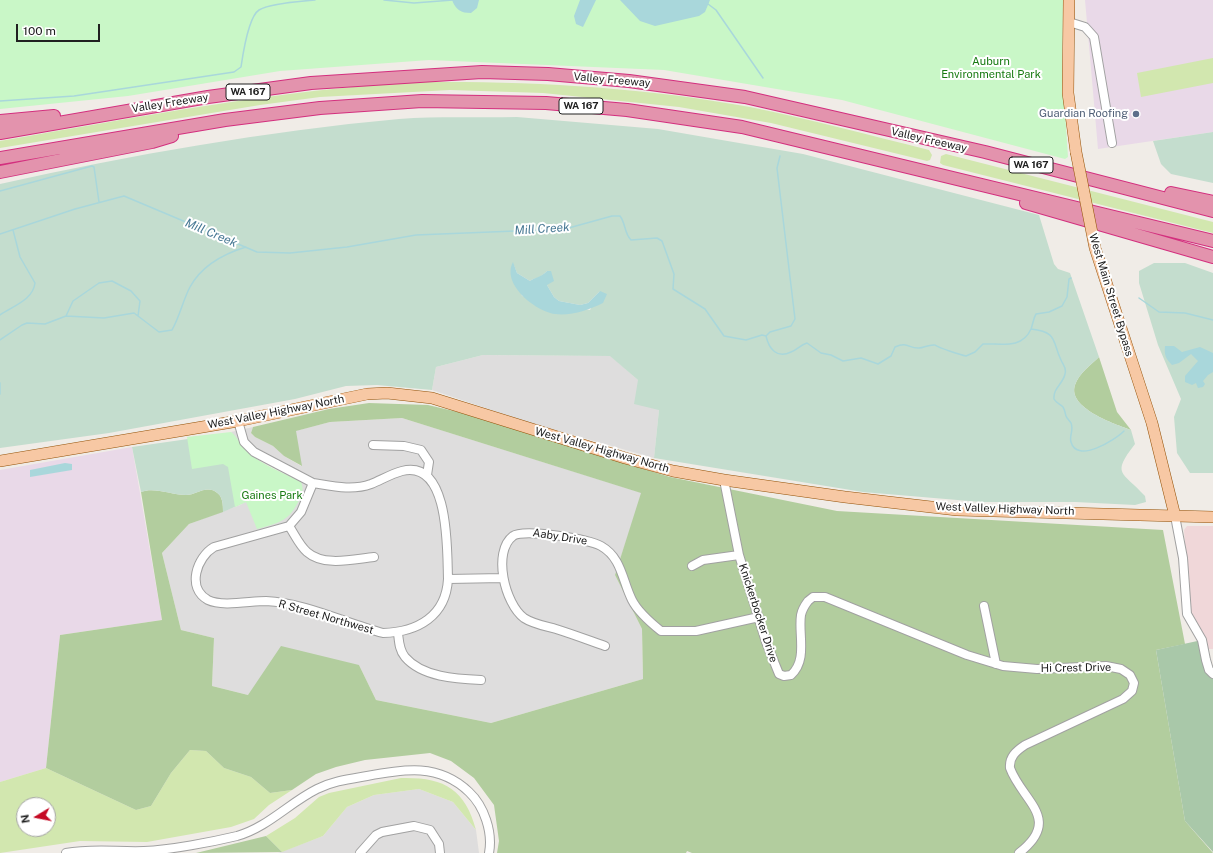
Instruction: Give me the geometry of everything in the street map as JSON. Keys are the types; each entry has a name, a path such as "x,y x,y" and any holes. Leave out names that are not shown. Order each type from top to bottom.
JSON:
{"highway":[{"name":"Valley Freeway","path":"0,133 131,110 303,84 365,78 482,72 548,74 629,81 744,97 996,155 1213,211"},
{"name":"WA 167","path":"0,158 225,120 320,108 386,103 484,101 546,103 627,110 742,127 1213,240"},
{"path":"0,121 131,110"},
{"path":"0,172 152,142 225,120"},
{"path":"996,155 1072,168 1213,202"},
{"path":"932,172 1000,196 1213,257"}],"main road":[{"name":"West Main Street Bypass","path":"1070,0 1068,93 1076,152 1095,248 1152,423 1175,516"},
{"name":"West Valley Highway North","path":"0,461 238,421 367,394 412,395 465,407 551,436 632,460 724,480 845,497 957,510 1131,513 1213,517"}],"street":[{"path":"1069,22 1085,27 1094,37 1112,143"},
{"path":"238,421 244,442 254,452 314,483 354,488 370,484 402,471 416,470 427,475 429,462 421,450 404,446 373,445"},
{"name":"R Street Northwest","path":"289,526 224,544 206,552 198,564 196,574 197,584 207,599 218,603 266,601 285,604 383,633 398,633 408,630 428,620 438,610 445,599 448,579 447,532 436,488 427,475"},
{"name":"Knickerbocker Drive","path":"724,480 739,555 779,674 784,676 791,675 798,665 800,656 801,614 808,601 813,597"},
{"path":"314,483 301,512 289,526 302,547 315,557 331,560 374,557"},
{"path":"1175,516 1183,558 1187,614 1202,640 1209,670 1213,674"},
{"name":"Aaby Drive","path":"605,646 531,622 523,617 512,603 503,578 503,550 507,542 514,535 531,532 587,541 600,545 617,559 633,602 661,631 696,631 759,618"},
{"path":"692,566 703,560 739,555"},
{"path":"448,579 503,578"},
{"name":"Hi Crest Drive","path":"813,597 825,597 967,655 996,664 1037,669 1115,667 1129,673 1134,683 1132,691 1123,699 1025,745 1013,754 1010,762 1011,771 1034,804 1038,825 1036,835 1019,853"},
{"path":"984,606 996,664"},
{"path":"398,633 400,647 404,656 415,665 455,679 480,680"},
{"path":"66,853 95,849 153,850 236,836 266,824 308,794 332,783 383,773 424,769 450,778 470,793 483,812 487,824 489,853"},
{"path":"360,853 376,835 414,826 430,830 439,844 440,853"}],"shaded area":[{"path":"1085,0 1213,0 1213,132 1098,149"},
{"path":"483,355 611,356 638,380 659,410 654,458 527,422 432,390 436,367"},
{"path":"402,418 642,493 615,575 642,629 643,679 491,723 376,700 359,665 248,695 212,686 214,638 181,630 162,553 189,524 240,505 293,477 252,456 240,446 231,432 253,427 251,433 255,437 273,446 284,456 301,466 295,431 330,422"},
{"path":"132,447 162,620 60,635 46,768 0,782 0,470"},
{"path":"1187,526 1213,526 1213,649 1208,649 1190,613 1184,530"},
{"path":"419,789 453,802 476,830 479,853 278,853 323,836 347,807 374,795"}],"green space":[{"name":"Auburn Environmental Park","path":"0,0 1063,0 1062,66 1068,157 1065,159 842,100 664,70 429,60 280,71 128,96 0,109"},
{"path":"1213,58 1213,83 1141,97 1137,73"},
{"path":"422,82 545,84 627,90 709,100 750,107 840,127 929,150 932,155 930,160 927,161 771,123 679,107 543,93 450,90 320,97 260,105 0,148 0,141 210,105 316,91"},
{"path":"517,117 658,129 803,154 1039,215 1054,264 1058,269 1070,273 1099,357 1079,377 1075,385 1074,393 1078,401 1094,414 1114,424 1131,430 1135,444 1123,462 1122,472 1125,477 1145,496 1146,502 1135,505 1075,502 981,502 863,492 654,458 659,410 634,404 638,380 610,356 483,355 436,367 432,390 377,385 346,386 295,399 109,433 0,448 0,184 99,163 199,145 299,130 399,119","holes":["513,263 517,273 530,281 539,278 547,271 547,285 554,297 559,301 580,305 588,303 600,291 590,310 522,296"]},
{"path":"1213,132 1213,183 1171,174 1161,164 1153,141"},
{"path":"946,154 1213,222 1213,233 943,165 940,163 941,156"},
{"path":"1154,263 1185,263 1213,273 1213,473 1190,473 1177,453 1174,417 1181,399 1158,345 1139,283 1139,271"},
{"path":"1099,357 1117,412 1131,430 1114,424 1094,414 1078,401 1074,393 1075,385 1079,377"},
{"path":"369,403 428,405 462,413 670,477 837,511 1163,530 1185,644 1156,650 1185,821 1213,853 692,853 687,851 686,853 497,853 499,841 494,805 474,778 451,761 430,753 365,760 336,767 316,774 292,790 270,793 251,777 224,768 206,751 190,750 171,773 151,806 136,810 46,768 60,635 162,620 141,492 152,490 190,495 205,490 212,490 218,494 223,504 223,512 189,524 162,553 181,630 214,638 212,686 248,695 281,646 359,665 376,700 491,723 643,679 642,629 615,575 641,493 402,418 330,422 296,431 302,466 284,456 273,446 255,437 251,433 253,427 329,409"},
{"name":"Gaines Park","path":"231,432 246,451 255,458 301,482 301,496 295,507 287,517 277,523 257,529 246,502 235,507 228,467 223,464 192,469 187,437"},
{"path":"222,436 246,502 223,512 221,498 212,490 205,490 190,495 180,495 152,490 141,492 132,447"},
{"path":"1202,640 1213,674 1213,852 1185,821 1156,650"},
{"path":"190,750 206,751 224,768 251,777 270,793 292,790 269,805 254,819 231,827 147,842 80,841 0,853 0,782 46,768 136,810 151,806 171,773"},
{"path":"401,778 429,780 450,788 459,795 466,804 476,830 453,802 419,789 374,795 347,807 323,836 282,852 266,836 295,818 319,797 329,793"},
{"path":"266,836 282,852 196,853"}],"water":[{"path":"452,0 479,0 477,8 471,13 459,10"},
{"path":"580,0 596,0 583,27 576,24 574,16"},
{"path":"620,0 710,0 705,12 699,16 655,26 640,21"},
{"path":"513,262 517,273 530,281 547,271 551,271 554,281 547,285 554,297 559,301 580,305 588,303 600,291 607,294 603,303 586,310 561,314 547,312 530,302 516,287 512,279 511,270"},
{"path":"1165,346 1174,346 1182,352 1200,347 1213,353 1213,372 1203,381 1205,384 1203,387 1198,388 1196,383 1192,385 1185,382 1185,376 1198,361 1191,354 1179,363 1172,365 1166,357"},
{"path":"65,463 72,464 72,470 30,477 30,470"}],"waterway":[{"path":"0,101 74,96 234,72 241,67 249,28 255,14 259,10 278,4 315,0"},
{"path":"384,0 414,3 453,0"},
{"path":"708,4 716,10 763,78"},
{"path":"766,336 770,332 791,326 795,319 777,168 780,156"},
{"path":"0,191 92,166 94,167 99,202"},
{"name":"Mill Creek","path":"0,234 75,209 124,196 257,252 290,253 347,247 416,235 565,229 612,216 620,216 631,240 657,238 662,241 674,274 673,289 705,309 724,336 746,340 762,335 766,336 767,341 774,352 782,354 793,351 807,343 821,353 831,355 843,361 861,358 878,364 891,356 895,347 899,345 906,345 916,348 935,345 945,350 966,356 975,352 983,344 1016,343 1027,336 1036,314 1049,312 1062,306 1067,297 1069,279 1071,278"},
{"path":"0,315 22,302 31,294 35,283 20,257 13,230"},
{"path":"0,340 27,323 45,324 66,316 104,318 134,313 159,332 172,330 185,297 195,279 201,272 221,257 246,247"},
{"path":"66,316 73,301 99,283 112,281 131,291 140,301 138,316"},
{"name":"Mill Creek","path":"1139,298 1159,312 1185,313 1213,320"},
{"path":"1031,329 1046,332 1053,338 1065,368 1064,377 1055,392 1054,399 1063,407 1066,417 1071,423 1071,442 1075,448 1081,451 1088,451 1113,440 1124,431"},
{"path":"0,383 0,394"}],"place":[{"name":"Guardian Roofing","path":"1136,114"}]}
